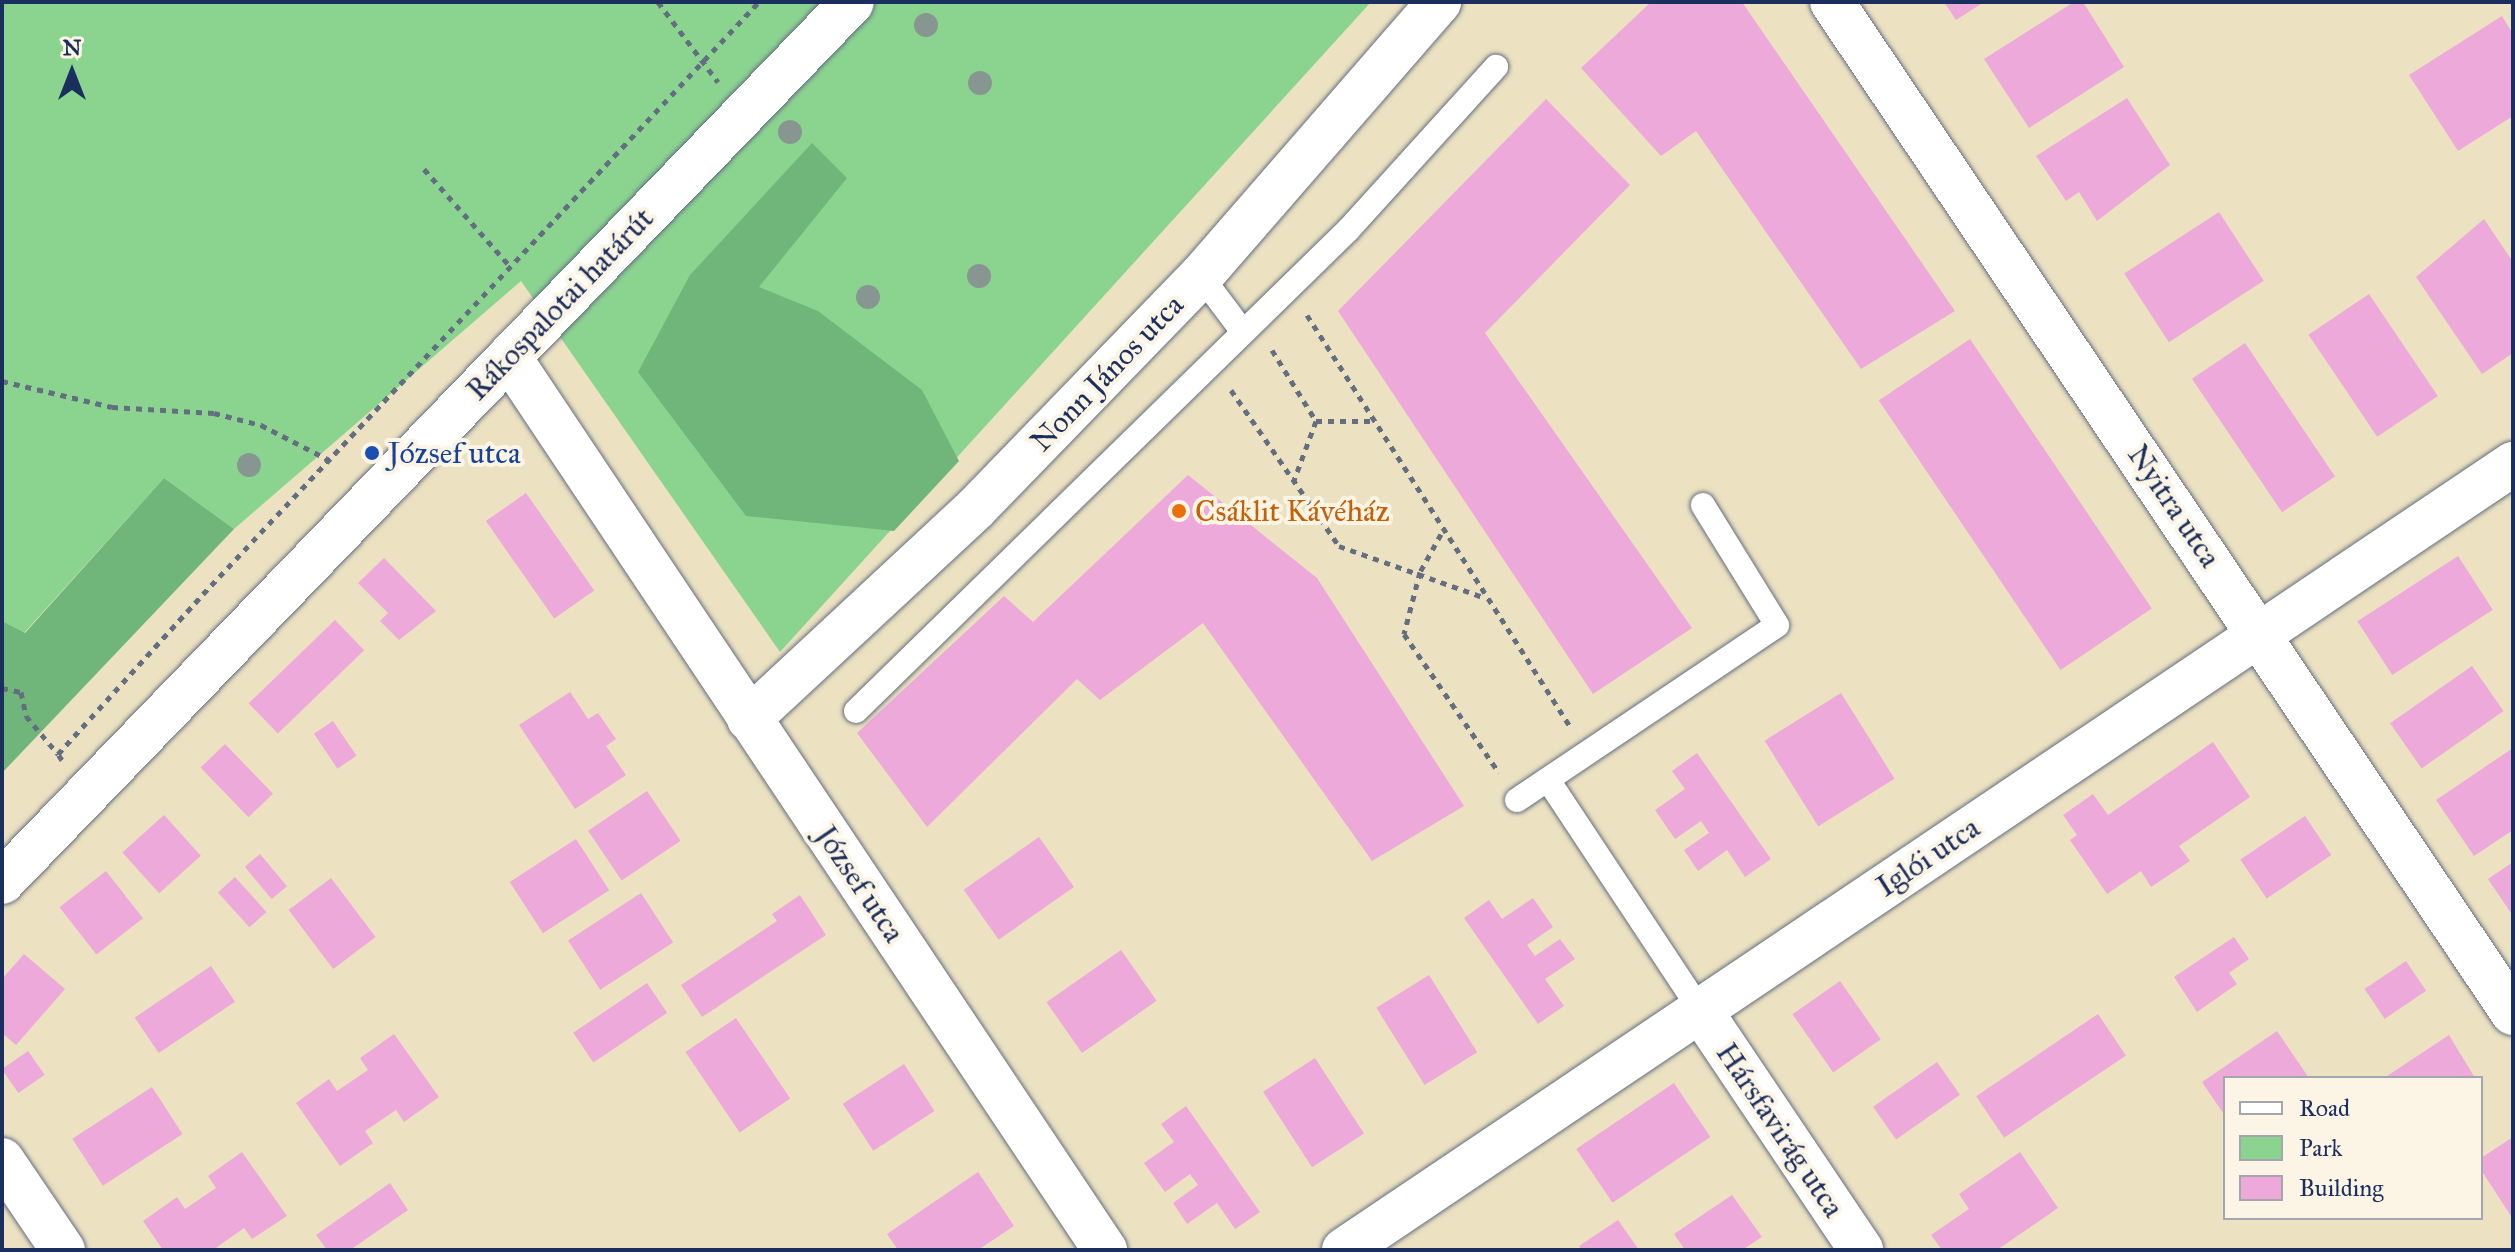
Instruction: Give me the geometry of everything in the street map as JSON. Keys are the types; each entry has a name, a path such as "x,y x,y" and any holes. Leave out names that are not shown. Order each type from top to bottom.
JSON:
{"street":[{"name":"Rákospalotai határút","path":"2,882 852,2"},
{"name":"Nonn János utca","path":"749,719 975,509 1201,276 1439,2"},
{"name":"Nyitra utca","path":"1832,2 2513,1013"},
{"name":"József utca","path":"509,357 1105,1250"},
{"name":"Iglói utca","path":"1344,1250 2513,464"},
{"name":"Hársfavirág utca","path":"1700,1010 1861,1250"},
{"path":"2,1160 63,1250"}],"lane":[{"path":"856,711 1290,287 1496,67"},
{"path":"1201,276 1249,327"},
{"path":"1517,800 1777,625 1703,505"},
{"path":"1548,780 1700,1010"}],"path":[{"path":"658,2 701,64 744,114"},
{"path":"58,754 509,265 759,2"},
{"path":"424,169 509,265"},
{"path":"1290,287 1441,534 1588,752"},
{"path":"1249,327 1316,421"},
{"path":"1213,363 1339,546 1420,572 1483,597"},
{"path":"2,381 112,407 214,413 261,425 329,460"},
{"path":"1316,421 1371,421"},
{"path":"1294,480 1316,421"},
{"path":"1441,534 1420,572 1404,634 1517,800"},
{"path":"2,688 21,692 26,716 58,754 84,797"}],"green space":[{"path":"2,2 1371,2 780,652 521,281 234,529 164,478 24,633 2,621"},
{"path":"812,143 847,178 759,287 818,311 922,390 959,461 894,531 746,516 638,372 690,275"},
{"path":"164,478 234,529 2,773 2,621 25,633"}],"building":[{"path":"1651,2 1742,2 1955,311 1861,369 1696,131 1661,156 1581,68"},
{"path":"1944,2 1984,2 1956,20"},
{"path":"2074,2 2083,2 2124,67 2029,128 1984,59"},
{"path":"2502,16 2513,34 2513,116 2458,151 2409,75"},
{"path":"2127,98 2170,165 2097,221 2079,192 2066,201 2036,156"},
{"path":"1546,99 1630,185 1485,333 1692,628 1593,694 1338,311"},
{"path":"2219,212 2264,281 2169,342 2124,274"},
{"path":"2484,219 2513,262 2513,353 2482,374 2416,277"},
{"path":"2369,294 2438,396 2377,437 2308,335"},
{"path":"1970,339 2152,608 2061,670 1879,401"},
{"path":"2245,343 2335,476 2282,512 2192,379"},
{"path":"1188,475 1317,578 1464,806 1372,861 1203,623 1100,700 1077,679 927,827 857,733 1004,596 1033,622"},
{"path":"526,493 594,590 554,619 486,521"},
{"path":"2458,556 2493,610 2392,675 2357,621"},
{"path":"384,558 436,611 399,640 380,621 388,613 358,583"},
{"path":"335,620 364,650 278,734 249,703"},
{"path":"2472,666 2504,711 2422,768 2390,723"},
{"path":"570,692 588,719 598,713 616,739 606,746 626,775 575,809 519,725"},
{"path":"1841,693 1895,779 1818,826 1765,741"},
{"path":"333,721 356,756 337,769 314,734"},
{"path":"2213,742 2250,797 2179,846 2190,861 2151,887 2141,871 2107,894 2070,840 2077,835 2063,815 2093,794 2108,815"},
{"path":"225,744 273,794 248,817 201,768"},
{"path":"2513,748 2513,830 2474,856 2436,800"},
{"path":"1697,753 1771,859 1745,877 1727,850 1698,871 1684,850 1709,833 1701,821 1675,839 1655,810 1685,789 1672,771"},
{"path":"647,791 681,841 622,880 588,831"},
{"path":"164,815 201,856 159,893 122,852"},
{"path":"2305,816 2331,855 2267,899 2240,860"},
{"path":"1039,837 1074,887 999,940 964,890"},
{"path":"576,839 609,890 543,933 510,882"},
{"path":"260,854 287,886 272,899 245,867"},
{"path":"2513,862 2513,916 2488,879"},
{"path":"106,871 143,918 96,955 60,907"},
{"path":"235,877 266,912 249,927 218,892"},
{"path":"331,878 376,937 333,969 289,910"},
{"path":"641,893 673,942 600,990 568,940"},
{"path":"800,895 826,935 702,1017 681,985 777,921 772,914"},
{"path":"1533,898 1553,927 1527,945 1535,956 1560,939 1575,959 1545,979 1564,1006 1538,1024 1464,918 1489,900 1502,919"},
{"path":"2234,937 2249,959 2229,973 2237,984 2197,1012 2174,977"},
{"path":"1121,950 1157,1001 1082,1053 1046,1002"},
{"path":"24,954 65,989 16,1045 2,1033 2,979"},
{"path":"2406,961 2426,991 2385,1019 2365,989"},
{"path":"211,966 235,1002 159,1053 135,1017"},
{"path":"1429,975 1477,1052 1425,1085 1376,1008"},
{"path":"1840,981 1881,1039 1833,1072 1792,1014"},
{"path":"647,983 667,1013 593,1063 573,1033"},
{"path":"2098,1014 2126,1055 2004,1138 1976,1096"},
{"path":"736,1018 790,1098 740,1133 685,1052"},
{"path":"2277,1031 2308,1076 2223,1076 2223,1113 2202,1082"},
{"path":"394,1034 439,1097 404,1122 396,1110 365,1131 373,1143 340,1166 296,1103 329,1079 337,1091 368,1070 360,1058"},
{"path":"2449,1035 2474,1076 2387,1076"},
{"path":"28,1051 45,1075 18,1093 2,1069"},
{"path":"1315,1058 1364,1133 1312,1167 1263,1092"},
{"path":"1937,1062 1960,1095 1896,1140 1873,1107"},
{"path":"904,1064 934,1111 873,1151 843,1104"},
{"path":"1674,1083 1710,1137 1613,1203 1576,1149"},
{"path":"152,1087 182,1134 103,1186 72,1139"},
{"path":"1186,1106 1260,1212 1235,1229 1217,1203 1187,1224 1173,1203 1198,1185 1190,1174 1165,1192 1144,1163 1174,1142 1161,1124"},
{"path":"2513,1137 2513,1219 2483,1173 2483,1157"},
{"path":"242,1152 287,1216 252,1239 244,1228 213,1250 163,1250 143,1221 177,1197 185,1209 216,1188 208,1176"},
{"path":"2020,1152 2058,1208 1997,1250 1942,1250 1931,1235 1969,1209 1959,1194"},
{"path":"978,1172 1014,1226 978,1250 898,1250 887,1234"},
{"path":"390,1183 408,1210 350,1250 327,1250 316,1235"},
{"path":"1732,1195 1762,1237 1742,1250 1685,1250 1674,1234"},
{"path":"1618,1220 1639,1250 1582,1250 1579,1246"}],"place":[{"name":"József utca","path":"372,453"},
{"name":"Csáklit Kávéház","path":"1179,511"}]}
